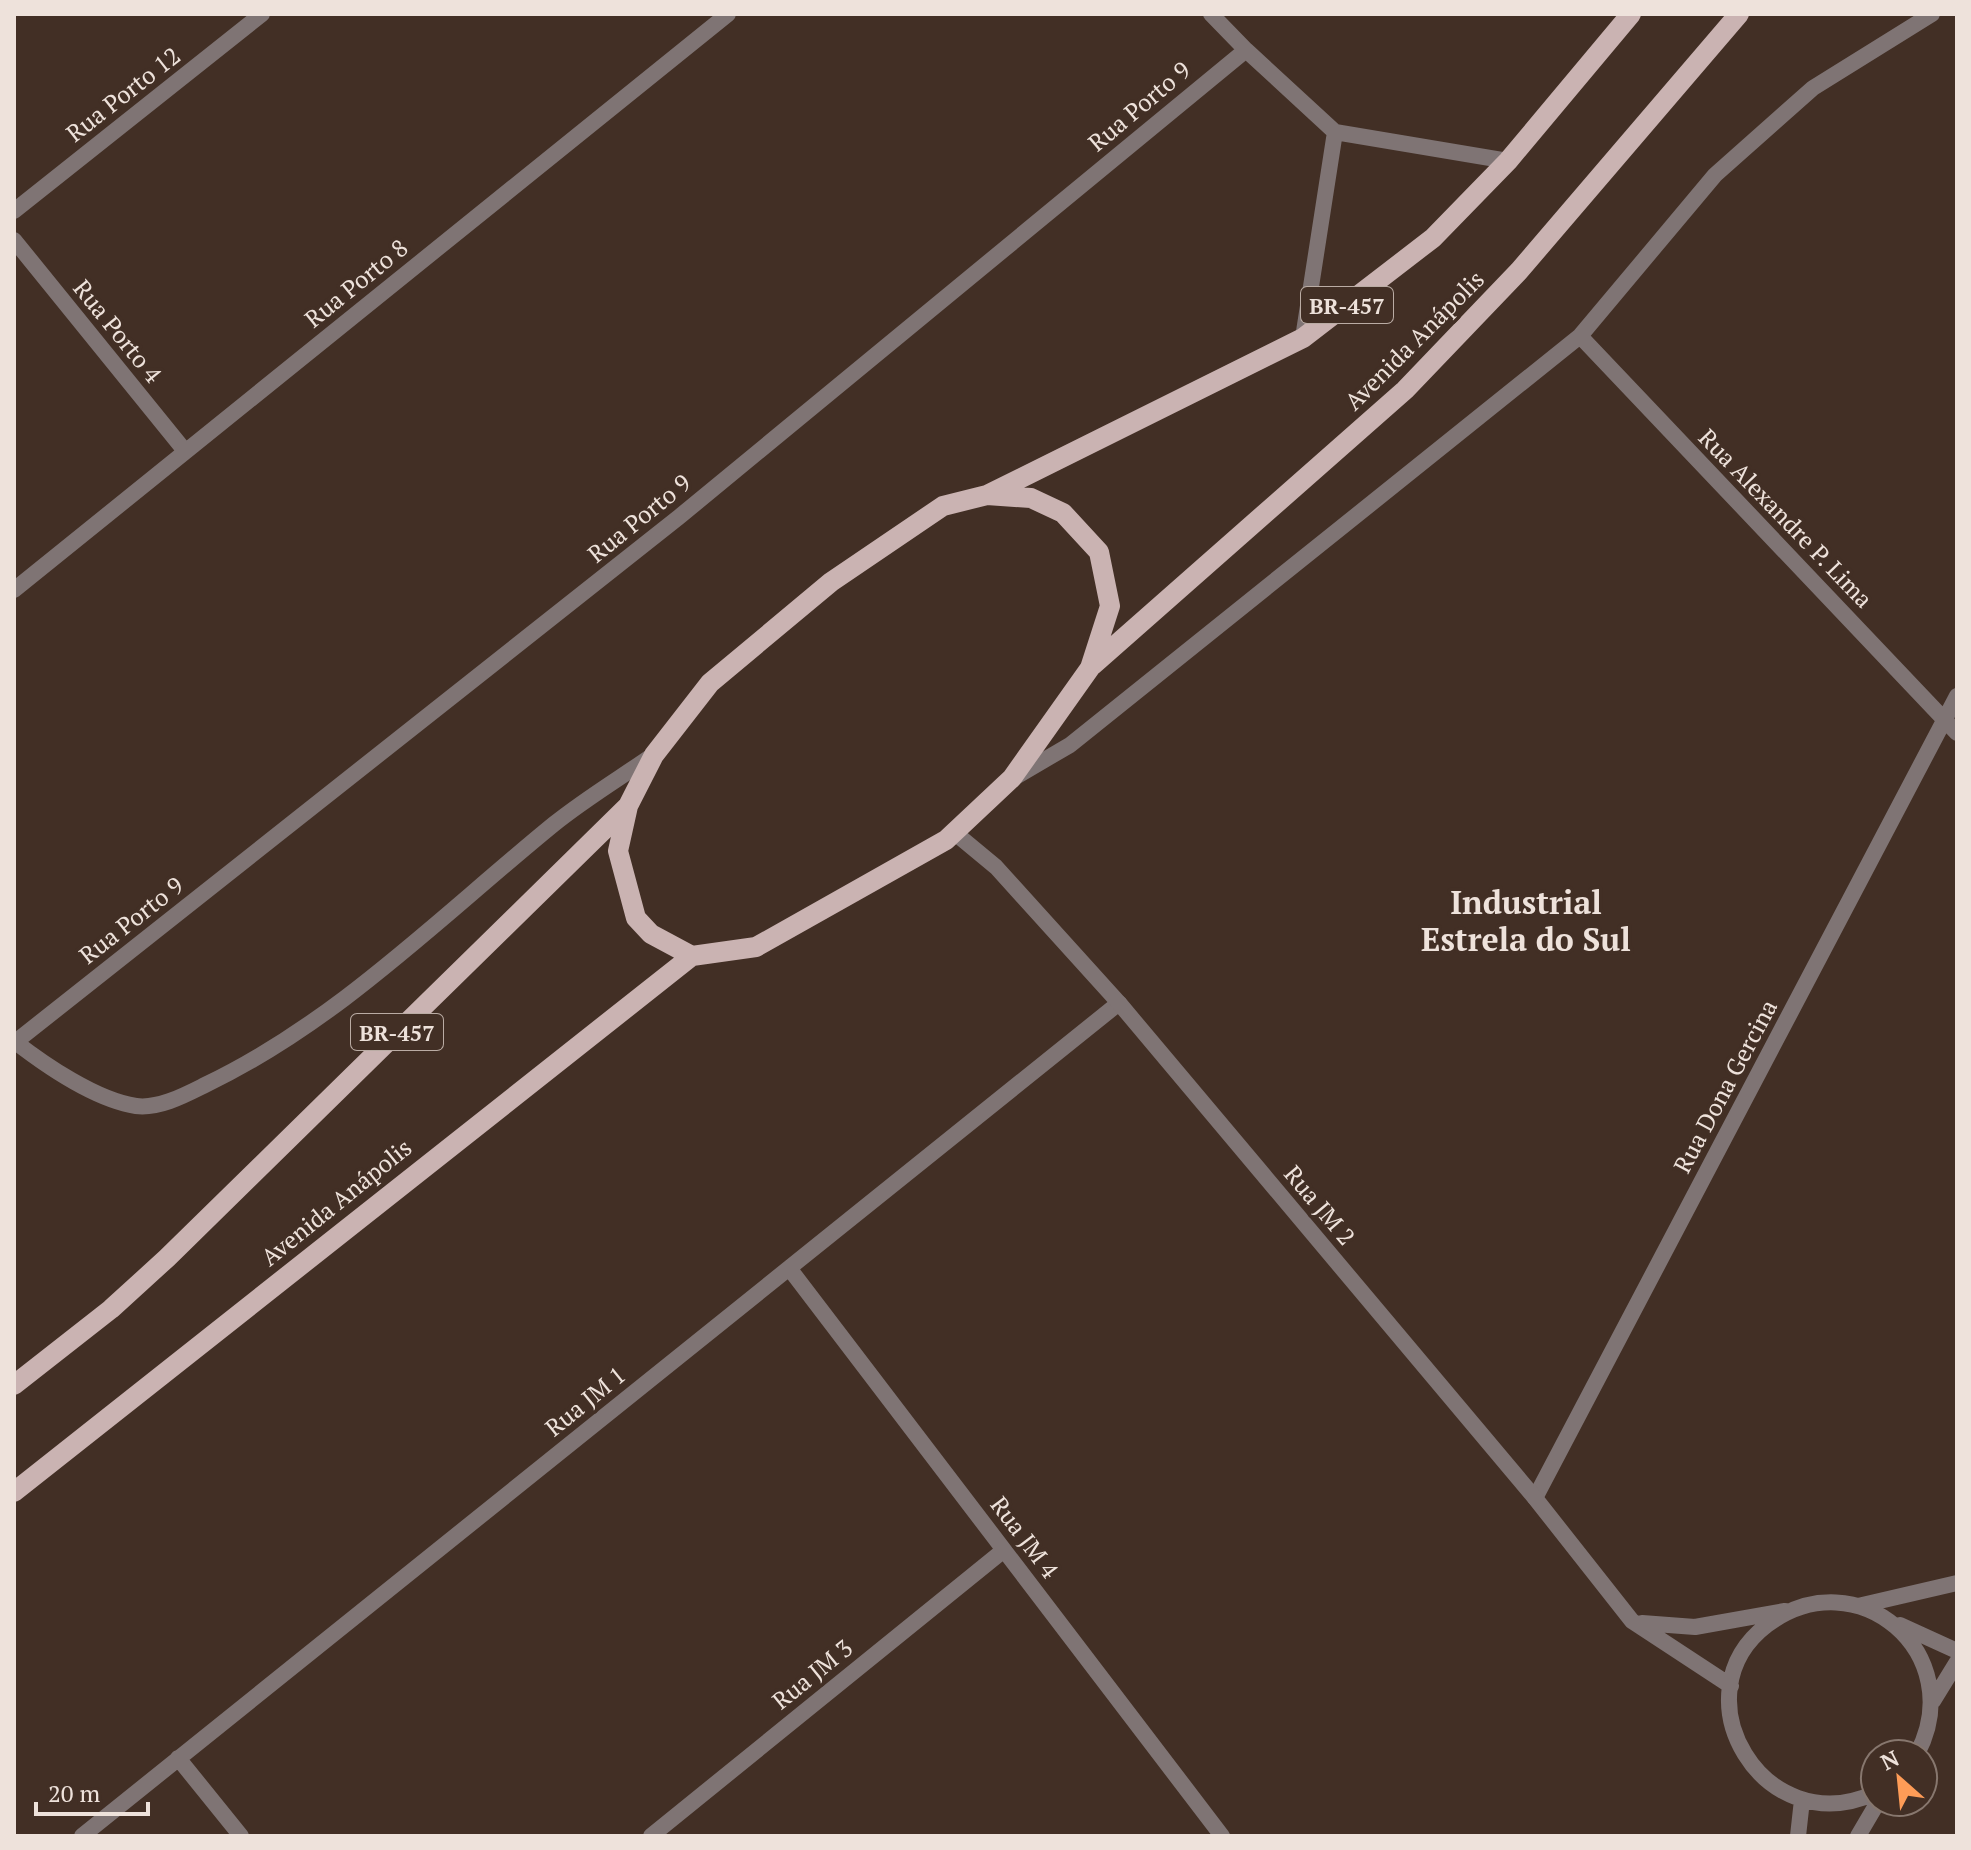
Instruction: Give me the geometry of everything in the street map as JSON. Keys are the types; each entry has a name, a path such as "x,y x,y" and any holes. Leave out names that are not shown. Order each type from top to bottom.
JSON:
{"main road":[{"name":"BR-457","path":"14,1385 111,1309 167,1258 628,806 654,755 710,683 831,582 943,506 987,495 1303,338 1433,238 1508,161 1631,14"},
{"name":"Avenida Anápolis","path":"1090,668 1405,390 1519,271 1739,14"},
{"path":"628,806 618,851 636,918 651,934 692,956 756,947 955,833 1012,778 1090,668 1110,606 1099,552 1074,523 1049,504 1031,498 987,495"},
{"name":"Avenida Anápolis","path":"14,1492 692,956"}],"street":[{"name":"Rua Porto 12","path":"14,211 262,14"},
{"name":"Rua Porto 8","path":"14,590 728,14"},
{"path":"1211,14 1335,132 1508,161"},
{"path":"1012,778 1070,745 1580,336 1715,175 1813,88 1932,14"},
{"name":"Rua Porto 9","path":"14,1042 679,517 1246,50"},
{"path":"1303,338 1335,132"},
{"name":"Rua Porto 4","path":"14,240 185,451"},
{"name":"Rua Alexandre P. Lima","path":"1580,336 1957,733"},
{"name":"Rua Dona Gercina","path":"1535,1498 1957,696"},
{"path":"14,1042 69,1079 108,1096 137,1106 175,1100 248,1065 342,1001 557,822 654,755"},
{"name":"Rua JM 2","path":"955,833 996,867 1119,1003 1535,1498 1632,1621 1731,1686"},
{"name":"Rua JM 1","path":"82,1836 1119,1003"},
{"name":"Rua JM 4","path":"789,1268 1222,1836"},
{"name":"Rua JM 3","path":"651,1836 1004,1550"},
{"path":"1858,1606 1957,1583"},
{"path":"1632,1621 1695,1627 1827,1602 1858,1606 1957,1651"},
{"path":"1796,1609 1765,1626 1743,1653 1731,1686 1730,1715 1745,1756 1775,1788 1802,1800 1831,1805 1859,1800"},
{"path":"1887,1619 1911,1640 1927,1669 1933,1701 1925,1738"},
{"path":"1933,1701 1957,1662"},
{"path":"178,1758 241,1836"},
{"path":"1798,1836 1802,1800"},
{"path":"1858,1836 1869,1818"}],"district":[{"name":"Industrial Estrela do Sul","path":"1526,920"}]}
